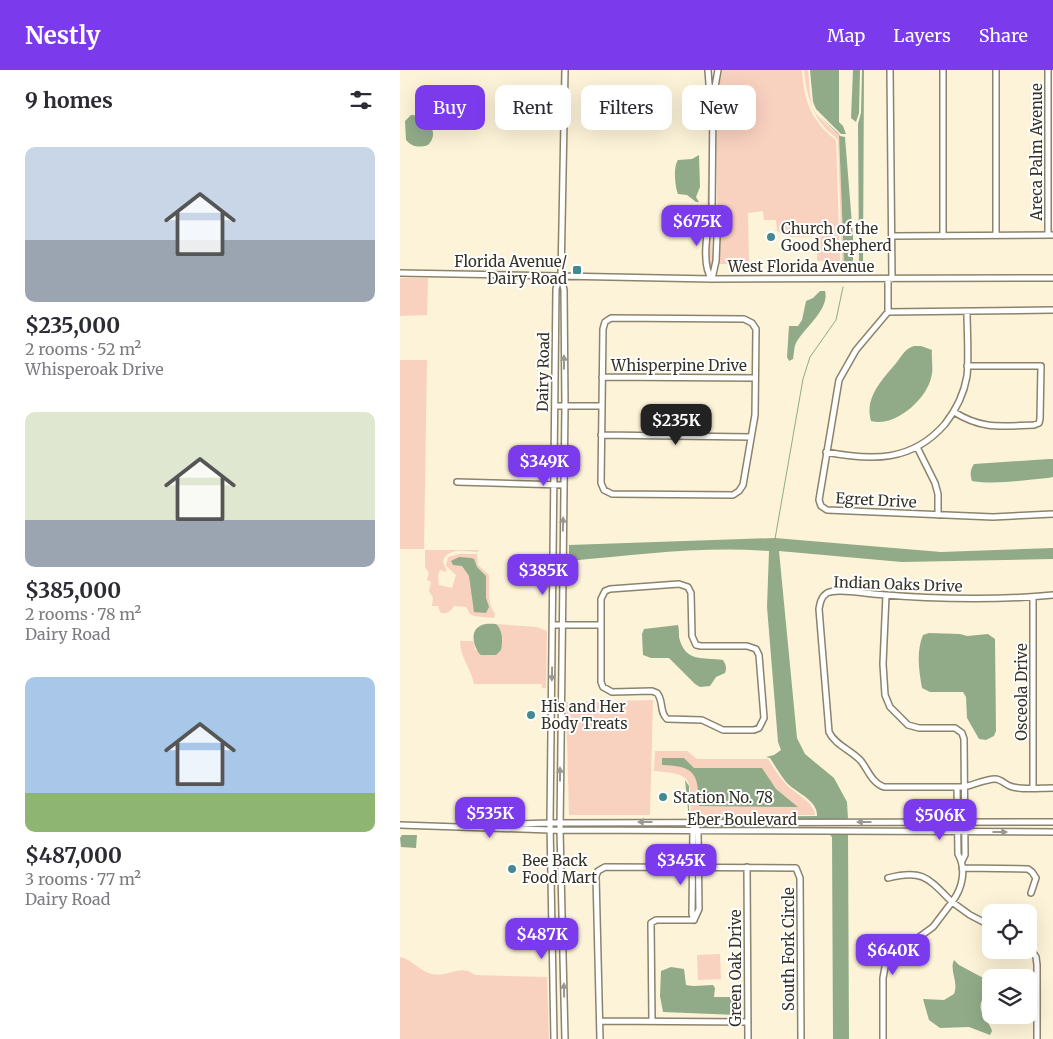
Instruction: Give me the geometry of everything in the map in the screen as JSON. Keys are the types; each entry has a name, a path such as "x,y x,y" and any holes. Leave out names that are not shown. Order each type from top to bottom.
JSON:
{"street":[{"name":"Dairy Road","path":"565,70 561,276 564,290 564,485 560,823 565,1039"},
{"path":"709,85 708,70 718,71 715,85"},
{"path":"890,70 892,236 888,312 1053,310"},
{"path":"943,70 944,236"},
{"path":"996,70 996,234"},
{"name":"Areca Palm Avenue","path":"1048,70 1051,235"},
{"path":"712,279 715,270 717,236 712,211 713,130"},
{"path":"712,211 706,250 706,267 712,279"},
{"path":"892,236 1051,235"},
{"name":"West Florida Avenue","path":"400,273 712,279 1053,278"},
{"name":"Dairy Road","path":"554,1039 550,823 556,289 561,276"},
{"path":"826,452 865,458 889,457 917,447 937,433 954,412 962,396 967,376 968,311"},
{"name":"Egret Drive","path":"888,312 856,350 839,380 819,500 821,506 827,510 993,517 1053,514"},
{"path":"611,318 744,319 752,323 756,329 755,415 743,485 740,491 733,495 612,494 604,490 601,483 602,377 603,329 605,322 611,318"},
{"path":"954,412 968,420 987,426 1034,425 1039,423 1041,366 967,366"},
{"name":"Whisperpine Drive","path":"602,377 755,378"},
{"path":"555,406 601,406"},
{"path":"601,436 751,437"},
{"path":"917,447 936,483 938,515"},
{"path":"457,482 564,485"},
{"path":"684,585 692,593 692,636 696,645 747,646 756,649 759,654 764,718 759,728 754,730 723,730 702,720 667,720 662,711 662,702 657,693 652,691 612,692 607,690 601,682 601,625 602,596 610,588 684,585"},
{"name":"Indian Oaks Drive","path":"1053,595 979,598 886,595 836,591 826,594 820,601 829,732 836,743 849,750 860,760 878,785 884,787 964,787 992,778 999,779 1015,788 1053,788"},
{"path":"883,1039 882,978 885,966 932,926 959,893 962,884 962,861 965,855 966,831 964,739 962,732 955,728 919,728 908,725 890,707 885,695 883,664 886,595"},
{"name":"Osceola Drive","path":"1033,597 1033,788"},
{"path":"552,625 601,625"},
{"path":"957,787 958,854 962,861"},
{"path":"957,800 964,801"},
{"path":"694,822 699,909 694,920"},
{"name":"Eber Boulevard","path":"431,826 694,822 1053,822"},
{"name":"Eber Boulevard","path":"400,825 550,830 1053,832"},
{"path":"694,920 692,914 691,866 695,831"},
{"name":"South Fork Circle","path":"600,1039 596,876 598,871 605,867 691,866 796,868 800,878 801,1039"},
{"name":"Green Oak Drive","path":"747,867 748,1039"},
{"path":"962,868 1028,869 1036,878 1031,893"},
{"path":"888,878 901,875 922,875 952,902 982,921"},
{"path":"652,1021 651,923 656,920 694,920"},
{"path":"1036,959 1037,1039"},
{"path":"600,1021 748,1022"}],"shaded area":[{"path":"722,70 802,70 810,110 820,125 836,140 840,261 817,261 817,236 792,237 783,235 777,231 776,220 764,220 763,211 748,213 749,264 718,264 716,130 756,130 756,85 719,85"},
{"path":"804,70 808,70 812,106"},
{"path":"810,70 839,70 839,122 846,134 841,134 816,109 813,102"},
{"path":"853,70 860,70 859,113 856,122 851,118"},
{"path":"862,70 864,70 863,263 859,263 858,124 861,113"},
{"path":"812,106 818,116 839,135 844,263 840,263 842,261 838,140 826,129 817,116"},
{"path":"817,114 838,133 840,136 845,137 853,237 853,263 844,263 839,135"},
{"path":"411,115 415,116 415,130 433,130 432,140 428,145 416,146 406,140 405,121"},
{"path":"699,155 700,187 696,197 699,202 696,202 687,195 678,194 675,172 678,160 692,159"},
{"path":"709,155 712,268 704,268"},
{"path":"400,278 428,278 427,315 400,316"},
{"path":"820,291 825,291 824,305 796,343 793,359 789,361 787,357 789,326 798,326 802,320 806,301 813,298"},
{"path":"914,346 921,346 932,350 931,378 923,395 899,416 880,422 871,421 870,404 876,389 904,352"},
{"path":"400,360 427,360 424,549 400,549"},
{"path":"1053,459 1053,477 1000,482 972,481 971,472 974,464"},
{"path":"775,538 941,552 1053,548 1053,559 902,562 779,551 797,738 805,754 834,778 847,802 848,819 689,819 685,780 689,786 689,814 691,817 817,816 814,805 786,782 770,758 766,757 774,755 781,750 778,742 767,607 769,551 694,550 569,561 569,545"},
{"path":"425,550 478,550 478,552 457,551 448,554 443,562 447,572 440,570 438,576 439,585 452,588 456,575 446,566 448,557 459,554 477,554 478,565 489,575 489,600 495,613 494,618 474,616 470,614 466,607 454,606 444,613 440,612 438,606 432,606 433,598 429,591 431,582 427,580 429,573 425,567"},
{"path":"459,557 474,559 477,567 486,576 486,598 489,607 486,613 474,612 469,576 462,566 453,565 451,561"},
{"path":"496,624 537,627 547,631 546,688 542,688 542,684 474,684 460,647 460,641 472,641 474,642 475,650 496,654 502,644 502,635"},
{"path":"496,624 502,636 501,650 496,655 481,655 475,645 475,632 482,625"},
{"path":"678,625 682,645 690,655 723,660 726,668 725,673 716,677 710,686 700,687 695,684 669,658 651,658 643,655 642,634 644,629"},
{"path":"929,633 967,636 988,634 995,639 996,731 994,736 986,740 979,739 967,718 966,697 963,692 930,692 922,688 919,648 923,635"},
{"path":"653,700 650,815 569,815 566,702"},
{"path":"655,751 687,751 697,759 768,759 784,782 811,805 815,815 691,815 690,793 687,780 677,774 654,771"},
{"path":"662,758 684,758 694,768 762,768 776,789 798,807 699,806 698,786 693,774 682,767 662,765"},
{"path":"825,834 848,834 849,1039 833,1039 832,837"},
{"path":"402,835 417,835 416,848 401,847 400,838"},
{"path":"720,954 721,979 698,980 697,955"},
{"path":"400,957 428,973 438,975 464,970 475,975 547,977 549,1039 400,1039"},
{"path":"954,960 959,965 982,977 982,1024 989,1024 992,1031 990,1035 969,1027 940,1028 929,1020 923,999 944,1000 954,994"},
{"path":"671,967 684,969 686,985 713,985 715,988 714,997 739,997 739,1013 737,1015 663,1012 660,996 661,971"}],"waterway":[{"path":"775,539 803,379 810,357 836,320 843,287"}],"place":[{"name":"Church of the Good Shepherd","path":"771,237"},
{"name":"Florida Avenue/ Dairy Road","path":"577,270"},
{"name":"His and Her Body Treats","path":"531,715"},
{"name":"Station No. 78","path":"663,797"},
{"name":"Bee Back Food Mart","path":"512,869"}]}
